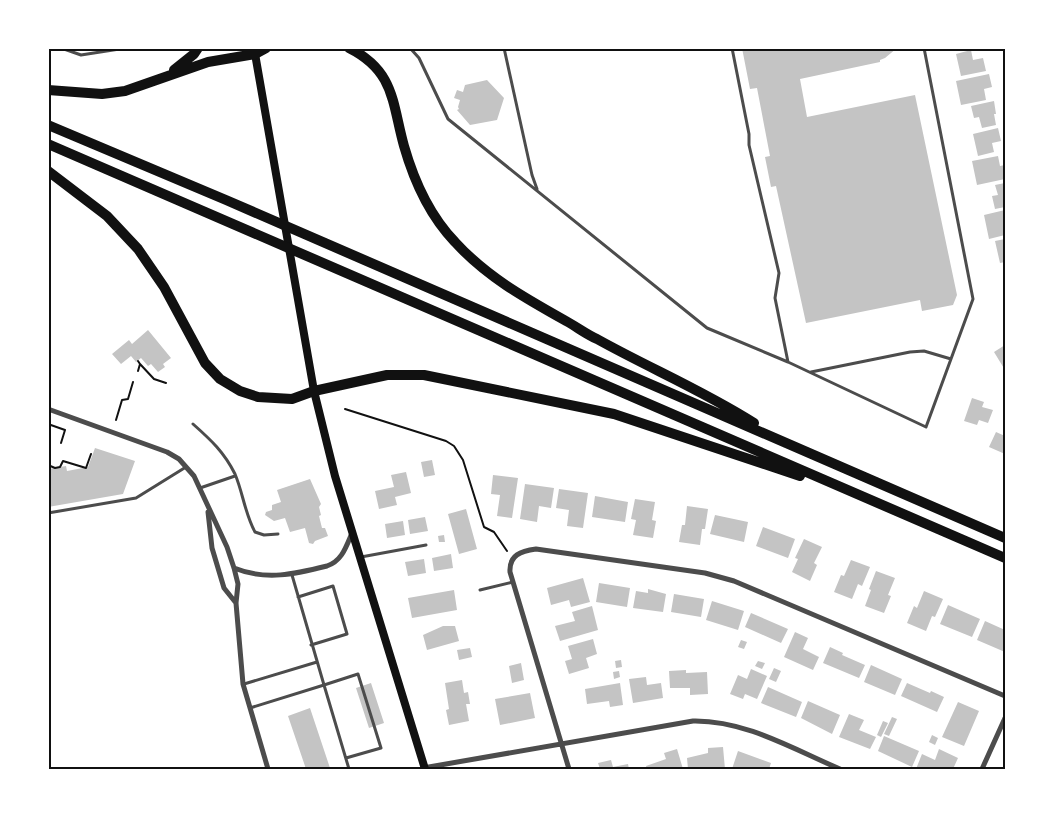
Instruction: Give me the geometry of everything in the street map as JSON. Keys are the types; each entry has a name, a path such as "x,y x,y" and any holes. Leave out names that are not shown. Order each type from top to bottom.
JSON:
{"highway":[{"path":"169,75 198,48"},
{"path":"48,90 102,94 125,91 216,60 266,48"},
{"path":"349,48 369,61 384,77 391,91 404,145 418,186 434,215 453,241 477,265 532,303 725,404 779,440"},
{"path":"48,125 1005,538"},
{"path":"48,144 1005,558"},
{"path":"48,171 107,216 138,249 165,287 205,363 220,379 240,391 258,397 292,399 314,391 387,375 424,375 614,414 863,496"}],"main road":[{"path":"254,51 300,300 314,391 334,472 423,769"}],"street":[{"path":"48,409 167,452 188,466 227,547 234,568 238,584 236,603 244,684 268,769"},
{"path":"207,507 212,548 224,588 236,603"},
{"path":"234,568 250,575 292,575 333,564 340,558 352,533"},
{"path":"569,769 513,582 510,564 519,553 536,549 719,576 752,587 1005,696"},
{"path":"982,769 1005,718"},
{"path":"423,769 693,721 716,721 746,729 840,769"}],"lane":[{"path":"64,49 81,55 126,48"},
{"path":"410,48 419,58 448,119 707,328 788,362 926,427 973,299 924,48"},
{"path":"504,48 532,175 538,190"},
{"path":"732,48 749,134 749,145 779,273 775,298 788,362"},
{"path":"810,373 910,352 924,351 951,359"},
{"path":"194,424 218,446 235,476 249,522 255,532 264,535 278,534"},
{"path":"48,513 136,498 188,466"},
{"path":"200,488 235,476"},
{"path":"360,557 426,545"},
{"path":"292,575 349,769"},
{"path":"480,590 513,582"},
{"path":"298,597 333,586 347,634 311,645"},
{"path":"244,684 317,662"},
{"path":"250,708 358,674 381,748 346,758"}],"path":[{"path":"138,371 139,362 154,379 166,383"},
{"path":"116,420 122,400 128,399 133,382"},
{"path":"345,409 446,441 454,446 463,460 484,528 494,532 513,558"},
{"path":"48,424 65,430 61,443"},
{"path":"48,465 55,468 60,467 63,461 87,468 91,454"}],"building":[{"path":"742,48 897,48 880,62 800,79 807,117 915,95 957,295 953,305 922,311 920,300 806,323 776,186 771,187 765,157 770,156 757,88 750,89"},
{"path":"971,50 973,60 983,58 986,71 961,76 956,54"},
{"path":"989,74 992,87 984,89 986,100 961,105 956,81"},
{"path":"487,80 504,98 497,120 470,125 457,110 460,100 454,98 457,90 463,92 465,85"},
{"path":"994,101 996,125 982,128 979,117 974,118 971,106"},
{"path":"998,128 1001,141 992,143 994,152 978,156 973,134"},
{"path":"998,156 1000,166 1005,165 1005,179 977,185 972,161"},
{"path":"1005,183 1005,207 995,209 992,196 998,195 995,185"},
{"path":"1005,210 1005,235 989,239 984,215"},
{"path":"1005,239 1005,262 1000,263 995,241"},
{"path":"148,330 171,358 163,364 165,367 158,372 141,358 136,362 131,356 121,364 112,354 129,340 132,344"},
{"path":"1005,345 1005,370 994,352"},
{"path":"972,398 984,402 982,407 993,410 988,423 979,420 977,425 964,421"},
{"path":"996,432 1005,436 1005,454 989,447"},
{"path":"95,448 135,461 123,494 48,507 48,469 66,466 67,471 88,467"},
{"path":"432,460 435,475 424,477 421,462"},
{"path":"406,472 411,493 395,497 397,505 379,509 375,491 394,487 391,475"},
{"path":"493,475 518,478 512,518 497,516 500,495 491,494"},
{"path":"310,479 321,504 319,507 321,515 319,516 322,528 325,528 328,536 313,544 309,543 305,528 290,532 285,518 274,521 265,515 266,512 272,510 272,505 281,502 277,490"},
{"path":"525,484 554,488 551,508 539,506 537,522 520,519"},
{"path":"559,489 588,493 583,528 567,526 569,510 556,508"},
{"path":"595,496 628,502 625,522 592,517"},
{"path":"635,499 655,502 652,520 656,521 653,538 633,535 636,520 631,519"},
{"path":"687,506 708,509 700,545 679,542 682,525 685,525"},
{"path":"466,509 477,549 459,554 448,514"},
{"path":"715,515 748,522 744,542 710,534"},
{"path":"425,517 428,531 410,534 408,520"},
{"path":"403,521 405,535 387,538 385,524"},
{"path":"763,527 795,539 788,558 756,546"},
{"path":"444,535 445,542 439,542 438,536"},
{"path":"804,539 822,547 814,563 817,565 810,581 792,572 798,559 795,558"},
{"path":"451,554 453,568 434,571 432,558"},
{"path":"424,559 426,573 408,576 405,562"},
{"path":"851,560 870,567 862,586 858,584 852,599 834,592"},
{"path":"876,571 895,578 884,613 865,606"},
{"path":"583,578 590,602 571,607 569,600 551,605 547,588"},
{"path":"599,583 630,588 627,607 596,602"},
{"path":"648,589 666,594 663,612 633,608 636,591 648,593"},
{"path":"454,590 457,610 412,618 408,598"},
{"path":"924,591 943,599 926,631 907,623"},
{"path":"674,594 704,599 701,617 671,612"},
{"path":"712,601 744,611 738,630 706,620"},
{"path":"948,605 980,619 972,637 940,624"},
{"path":"592,606 598,630 560,641 555,626 575,621 572,612"},
{"path":"751,613 788,629 781,643 745,627"},
{"path":"985,621 1005,630 1005,652 977,640"},
{"path":"443,626 455,626 459,641 427,650 423,635"},
{"path":"795,632 808,638 803,649 819,657 813,670 784,657"},
{"path":"593,639 597,654 586,658 589,668 569,674 565,661 572,659 568,646"},
{"path":"741,640 747,642 744,649 738,647"},
{"path":"830,647 865,665 859,678 823,663"},
{"path":"470,648 472,657 459,660 457,650"},
{"path":"621,660 622,667 616,668 615,661"},
{"path":"758,661 765,663 762,669 755,666"},
{"path":"521,663 524,680 512,683 509,666"},
{"path":"871,665 902,679 895,695 864,682"},
{"path":"774,668 781,671 776,682 769,679"},
{"path":"751,669 767,676 757,699 745,694 743,699 730,694 738,675 747,679"},
{"path":"686,670 686,673 707,672 708,694 690,695 690,688 670,688 669,671"},
{"path":"619,671 620,677 614,679 613,672"},
{"path":"646,677 647,685 661,683 663,698 633,703 629,679"},
{"path":"462,680 464,693 468,692 470,704 466,704 469,721 449,725 445,683"},
{"path":"371,683 384,723 369,728 356,688"},
{"path":"620,683 623,705 610,707 609,701 587,704 585,689"},
{"path":"907,683 944,697 937,712 901,696"},
{"path":"768,687 802,702 796,717 761,703"},
{"path":"530,693 535,718 500,725 495,699"},
{"path":"808,701 840,715 832,734 801,718"},
{"path":"958,702 979,711 964,746 942,737"},
{"path":"310,708 330,768 328,769 306,769 288,716"},
{"path":"849,714 864,720 859,730 876,737 870,749 839,737"},
{"path":"892,717 897,719 889,736 884,734"},
{"path":"883,721 888,723 881,737 877,735"},
{"path":"932,735 938,738 935,745 929,742"},
{"path":"884,736 919,751 912,767 878,751"},
{"path":"723,747 725,769 688,769 687,758 708,753 708,748"},
{"path":"677,749 683,769 647,769 646,766 666,759 664,753"},
{"path":"939,749 958,758 953,769 916,769 922,754 935,760"},
{"path":"738,751 771,763 769,769 732,769"},
{"path":"611,760 613,767 628,764 629,769 600,769 598,763"}]}
